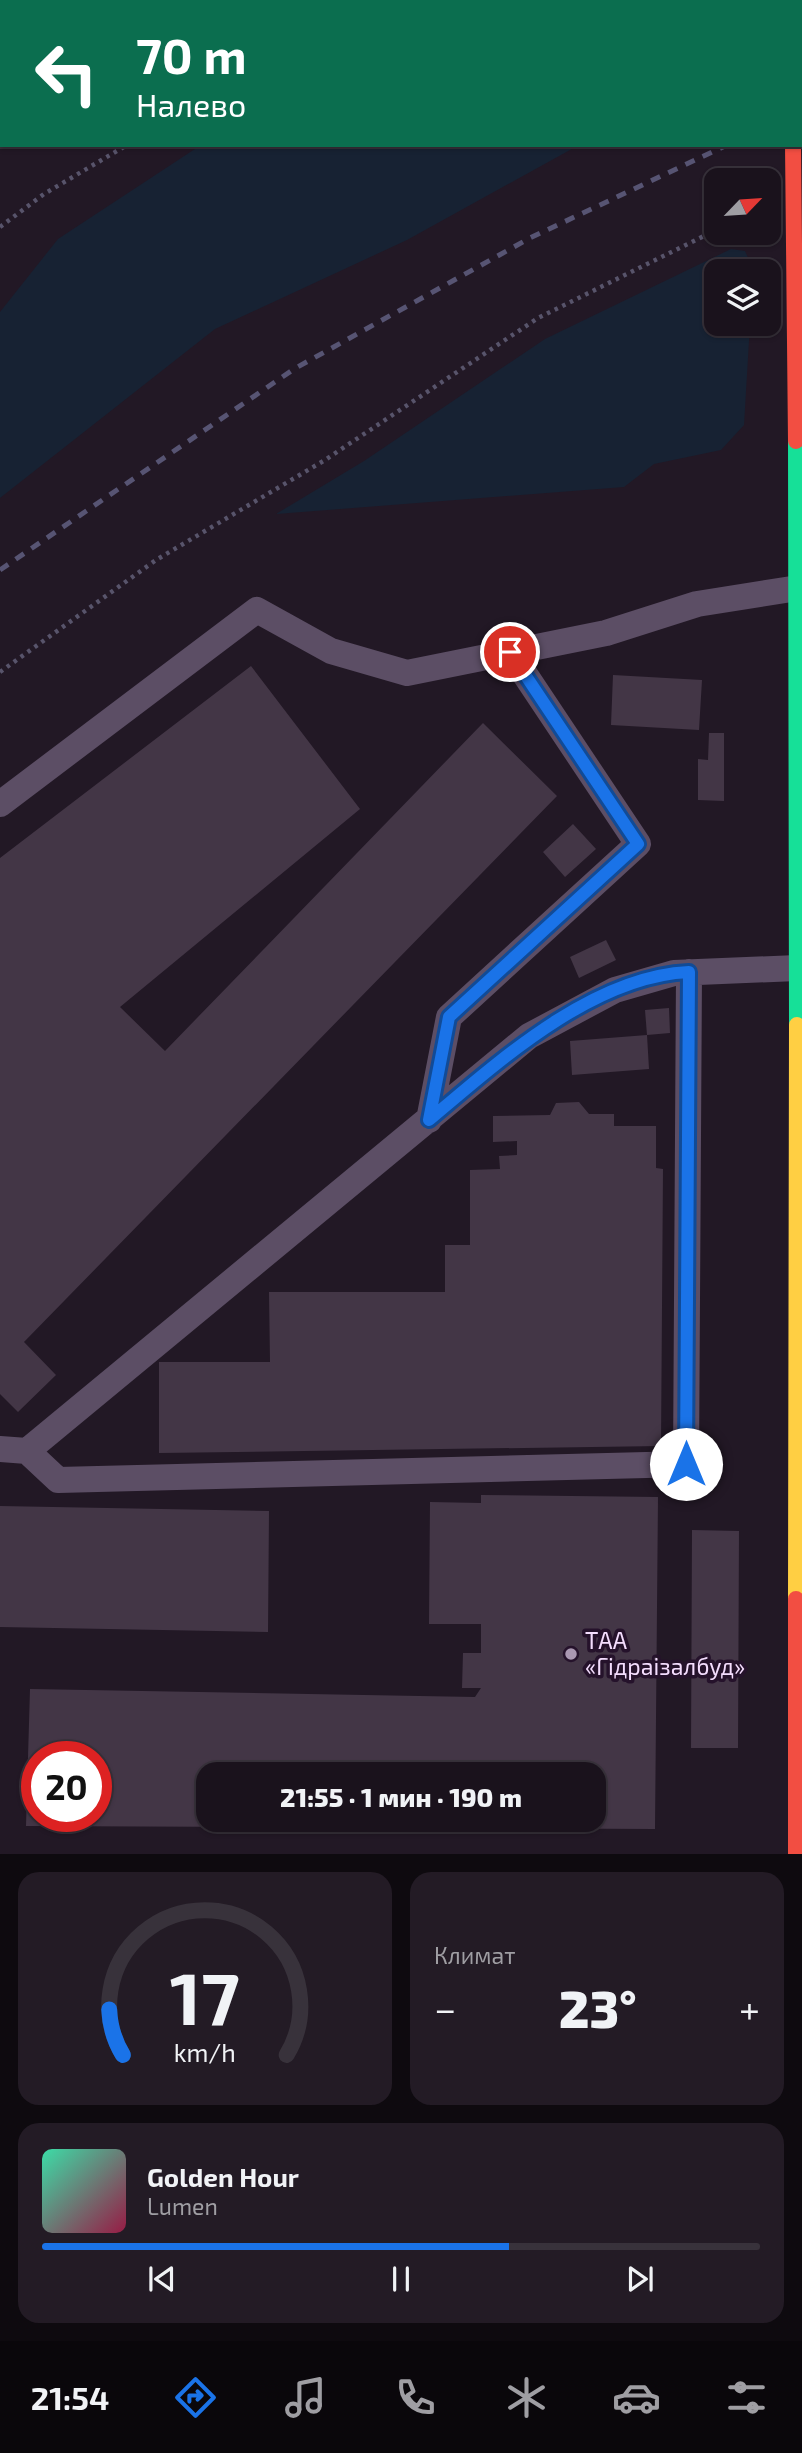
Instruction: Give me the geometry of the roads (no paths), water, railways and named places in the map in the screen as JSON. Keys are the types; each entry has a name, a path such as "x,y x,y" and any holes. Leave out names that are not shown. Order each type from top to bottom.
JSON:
{"main road":[{"path":"793,147 798,588 796,1854"}],"lane":[{"path":"0,804 257,610 331,650 407,673 606,633 697,604 798,588"},
{"path":"429,1120 449,1017 638,844 510,652"},
{"path":"27,1451 529,1036 615,990 674,973 797,968"},
{"path":"0,1449 27,1451 58,1480 686,1464 689,972"}],"railway":[{"path":"0,570 294,369 530,238 723,147"}],"place":[{"name":"ТАА «Гідраізалбуд»","path":"571,1654"}]}
